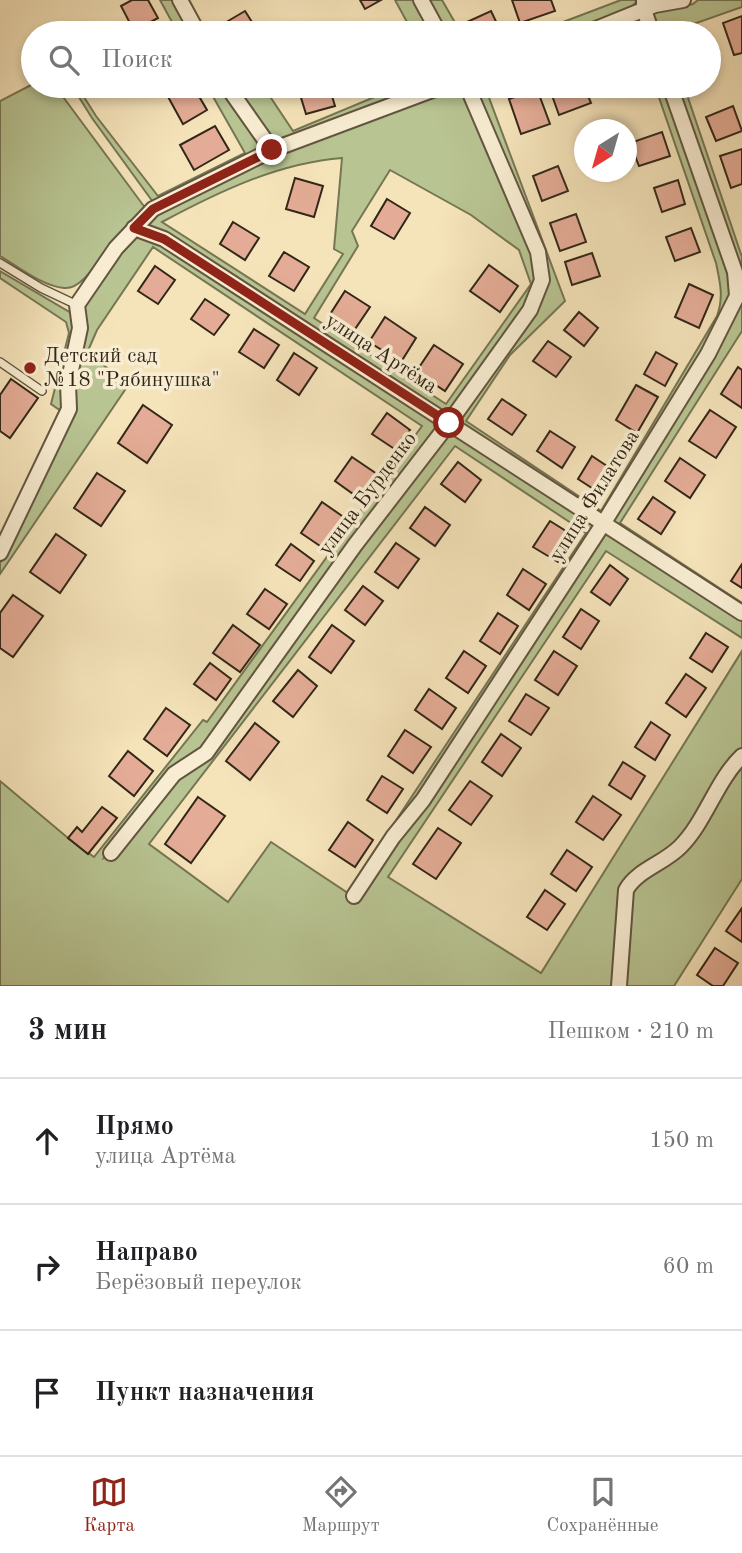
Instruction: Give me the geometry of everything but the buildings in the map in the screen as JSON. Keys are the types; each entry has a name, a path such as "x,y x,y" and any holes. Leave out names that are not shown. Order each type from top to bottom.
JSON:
{"street":[{"path":"180,0 191,21"},
{"path":"421,0 432,21"},
{"path":"611,21 644,5 683,0"},
{"path":"235,98 272,150"},
{"path":"0,553 69,409 68,384 80,328 77,305 96,274 134,228 153,209 272,150 411,98"},
{"name":"улица Бурденко","path":"111,853 174,774 206,752 355,545 449,423 530,310 542,280 538,252 472,98"},
{"name":"улица Филатова","path":"354,896 393,837 423,800 603,524 708,355 737,296 739,271 674,98"},
{"name":"улица Артёма","path":"134,228 164,239 742,613"},
{"path":"619,986 626,890 633,878 663,862 682,845 742,756"}],"lane":[{"path":"0,263 41,288 77,305"},
{"path":"0,362 42,391"}],"green space":[{"path":"160,0 175,0 186,21 171,21"},
{"path":"395,0 416,0 427,21 406,21"},
{"path":"426,0 442,0 454,21 437,21"},
{"path":"621,0 638,0 627,12 604,21 566,21"},
{"path":"698,0 742,0 742,7 702,21 653,21 655,11 693,4"},
{"path":"21,90 21,98 64,98 146,209 115,240 90,272 71,287 47,284 0,256 0,101"},
{"path":"80,98 85,98 158,196 245,153 214,98 229,98 256,136 258,146 254,154 153,202"},
{"path":"241,98 271,98 293,131 372,98 397,98 296,136 278,139 267,135"},
{"path":"423,98 467,98 532,252 536,279 526,305 447,416 147,227 147,221 156,213 275,155","holes":["342,158 334,249 343,254 305,314 162,222 249,181 295,166","390,170 471,215 519,250 531,284 446,404 314,318 358,246 352,231"]},
{"path":"477,98 489,98 565,301 510,355 466,421 601,511 719,309 721,296 716,263 659,98 669,98 732,273 733,296 704,354 599,516 455,421 546,281"},
{"path":"679,98 688,98 742,257 742,331 620,523 742,603 742,609 611,525 610,519 741,299"},
{"path":"141,237 161,244 436,425 434,433 203,749 170,769 104,858 116,854 176,779 209,757 359,548 449,434 454,433 592,524 594,530 601,534 607,532 742,617 742,638 606,551 388,877 541,973 742,651 742,748 735,754 678,842 660,857 629,875 621,890 614,986 0,986 0,781 94,857 203,720 207,722 422,426 153,247 97,330 87,353 129,384 0,574 0,563 8,552 72,382 81,306 101,274 132,239","holes":["455,446 586,533 348,893 271,842 228,902 149,844"]},
{"path":"0,271 71,313 75,327 61,411 51,404 69,333 66,322 0,278"},
{"path":"742,765 742,879 674,986 624,986 632,892 644,879 688,849"}],"place":[{"name":"Детский сад №18 \"Рябинушка\"","path":"30,368"}],"route":[{"path":"272,150 153,209 134,228 164,239 449,423"}]}
